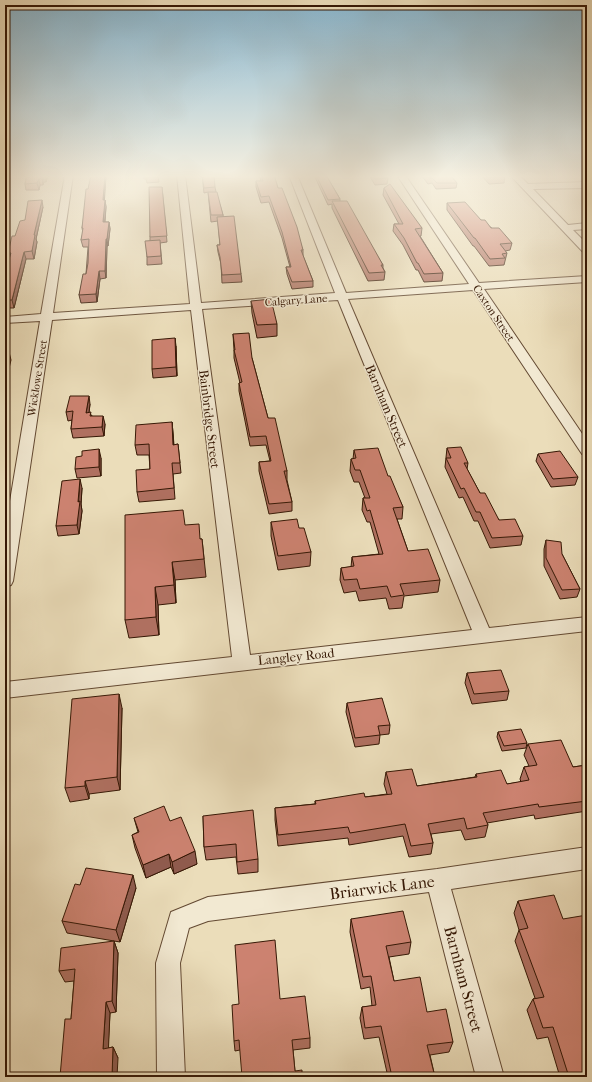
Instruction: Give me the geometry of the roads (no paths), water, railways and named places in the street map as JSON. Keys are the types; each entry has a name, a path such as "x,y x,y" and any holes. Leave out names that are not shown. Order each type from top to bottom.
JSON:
{"street":[{"name":"Wicklowe Street","path":"5,581 61,225"},
{"name":"Bainbridge Street","path":"187,225 242,662"},
{"name":"Barnham Street","path":"313,225 483,636"},
{"name":"Caxton Street","path":"435,225 587,451"},
{"path":"563,225 587,250"},
{"path":"565,228 587,226"},
{"name":"Calgary Lane","path":"5,320 587,279"},
{"name":"Langley Road","path":"5,690 587,624"},
{"name":"Briarwick Lane","path":"171,1077 168,964 179,920 208,909 437,880 587,858"},
{"name":"Barnham Street","path":"437,880 490,1077"}]}
